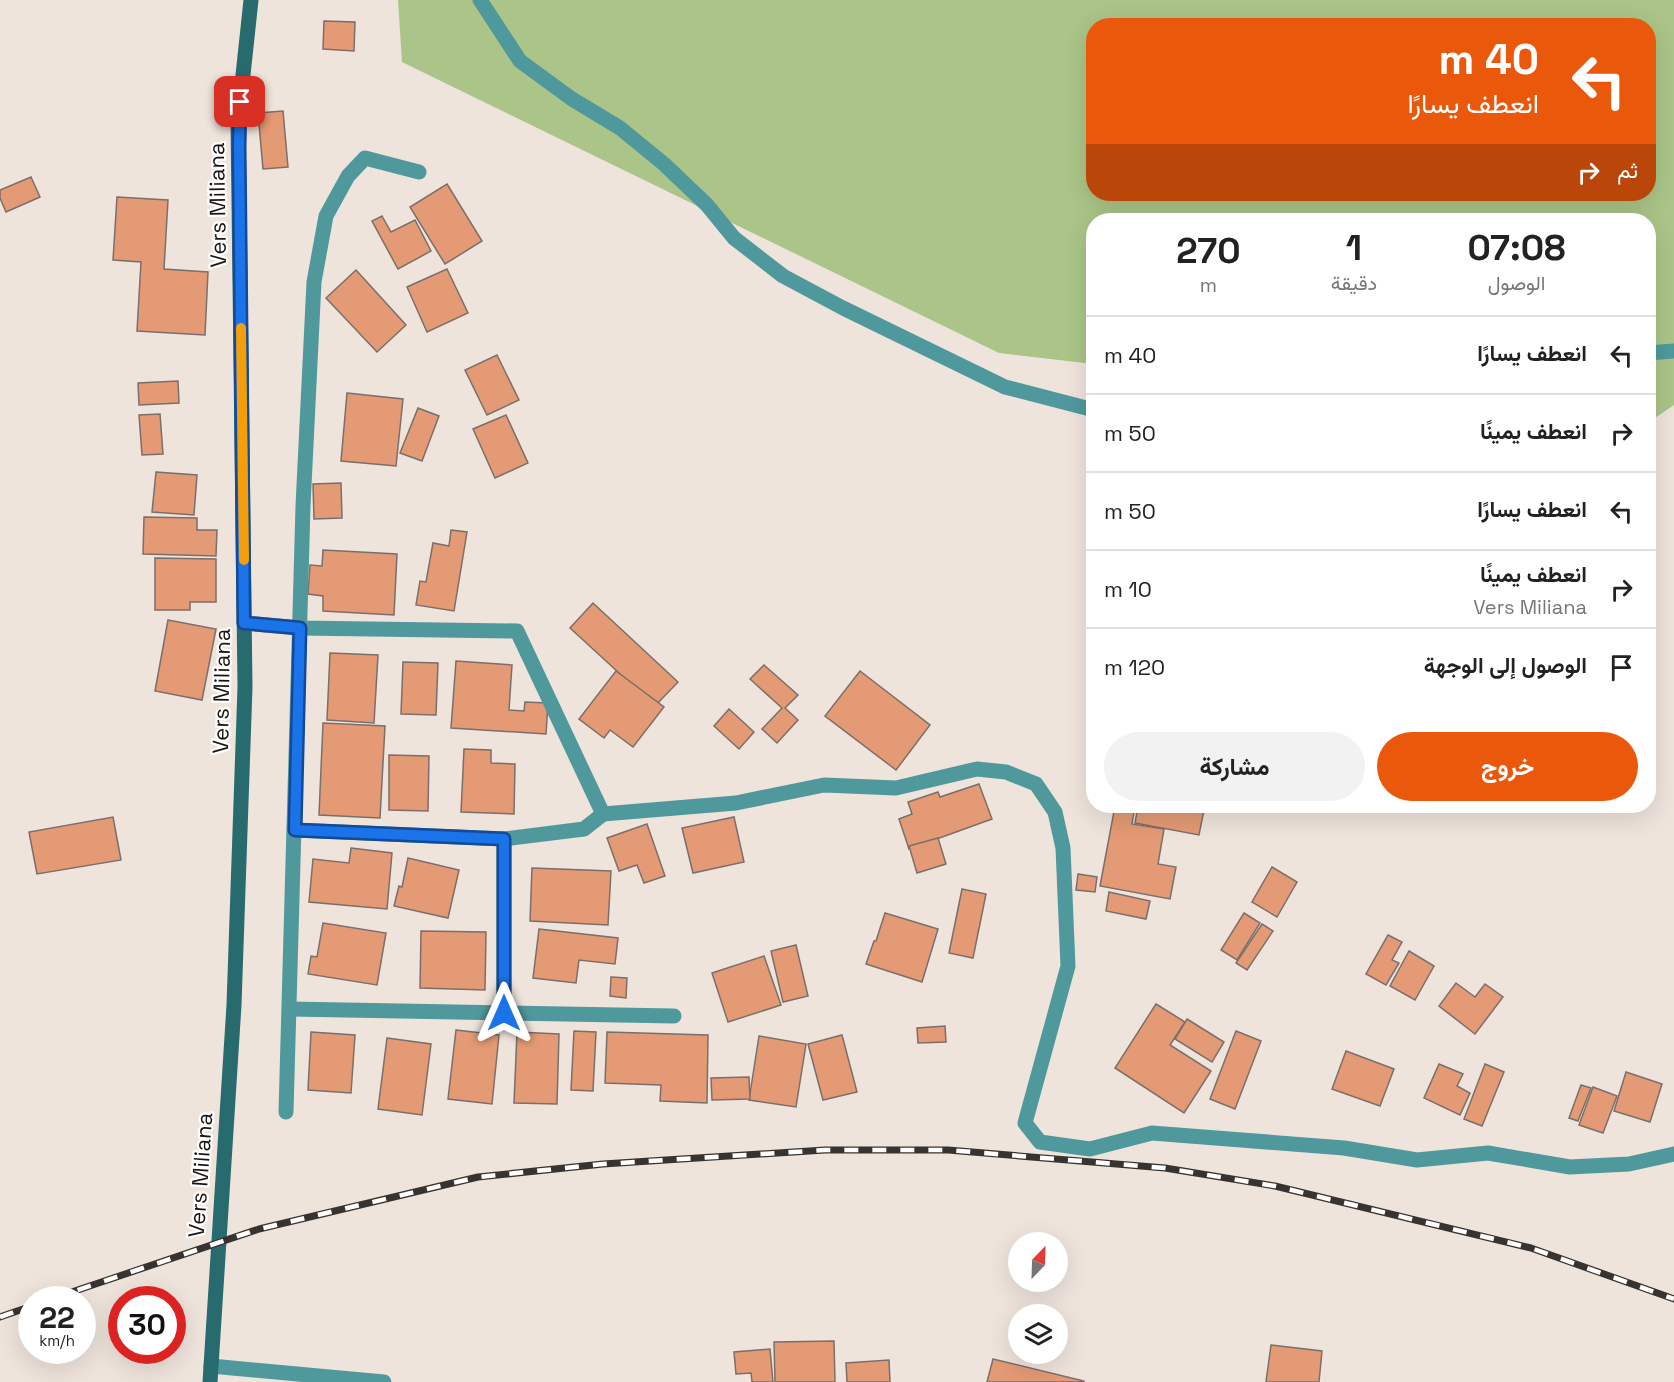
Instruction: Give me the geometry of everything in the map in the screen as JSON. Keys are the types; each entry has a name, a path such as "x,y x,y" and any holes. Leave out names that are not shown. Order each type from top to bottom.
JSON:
{"main road":[{"name":"Vers Miliana","path":"210,1382 234,1005 245,687 238,122 251,0"}],"street":[{"path":"480,0 520,61 572,99 620,128 664,164 707,205 734,238 783,276 1005,387 1086,408"},
{"path":"286,1112 303,506 314,282 326,216 348,176 364,158 418,172"},
{"path":"1656,352 1674,351"},
{"path":"244,623 300,628 517,631 603,814"},
{"path":"295,830 504,839 584,829 603,814 736,802 824,785 896,788 977,769 1006,772 1036,784 1054,812 1063,848 1068,966 1025,1123 1040,1142 1090,1149 1152,1133 1344,1148 1417,1160 1488,1153 1570,1167 1629,1164 1674,1154"},
{"path":"504,839 504,1013"},
{"path":"290,1009 674,1016"},
{"path":"211,1366 384,1382"}],"green space":[{"path":"398,0 1674,0 1674,405 1656,417 1656,213 1086,213 1086,363 999,353 402,62"}],"building":[{"path":"324,21 355,22 354,51 323,49"},
{"path":"283,111 288,167 263,169 258,113"},
{"path":"31,177 40,197 6,212 0,198 0,190"},
{"path":"447,184 482,241 445,264 410,207"},
{"path":"117,197 168,200 164,269 208,272 205,335 137,331 141,262 113,260"},
{"path":"382,216 391,232 415,220 431,251 398,269 372,221"},
{"path":"447,269 468,313 427,332 407,287"},
{"path":"356,270 406,325 377,352 326,298"},
{"path":"497,355 519,400 487,415 465,370"},
{"path":"178,381 179,403 139,405 138,383"},
{"path":"347,393 403,399 396,466 341,461"},
{"path":"418,408 439,416 422,461 400,453"},
{"path":"160,414 163,454 142,455 139,415"},
{"path":"506,415 528,463 495,478 473,429"},
{"path":"156,472 197,475 194,515 152,512"},
{"path":"341,483 342,518 314,519 313,484"},
{"path":"144,517 197,518 197,530 217,530 216,556 143,554"},
{"path":"451,530 467,532 454,611 416,605 420,581 426,582 433,543 449,546"},
{"path":"323,550 397,554 394,615 323,611 323,596 308,594 310,565 322,566"},
{"path":"155,558 216,559 216,602 190,602 190,610 155,610"},
{"path":"593,603 678,682 655,706 570,628"},
{"path":"168,620 216,629 202,700 155,691"},
{"path":"330,653 378,655 374,723 327,720"},
{"path":"456,661 512,665 509,710 524,711 525,702 548,703 546,734 451,728"},
{"path":"403,662 438,663 436,715 401,714"},
{"path":"764,665 798,695 785,708 798,720 777,743 762,729 782,708 750,679"},
{"path":"616,671 664,707 633,747 610,730 604,738 579,719"},
{"path":"860,671 930,725 896,770 825,716"},
{"path":"729,709 754,732 739,749 714,726"},
{"path":"323,723 385,726 380,818 319,815"},
{"path":"464,749 491,750 491,763 515,764 514,814 461,812"},
{"path":"389,755 429,756 428,811 389,810"},
{"path":"979,784 992,819 909,849 899,819 912,814 908,802 938,792 940,797"},
{"path":"1114,813 1134,813 1132,824 1164,829 1158,864 1176,867 1170,899 1100,886"},
{"path":"1137,813 1203,813 1199,835 1135,823"},
{"path":"113,817 121,860 37,874 29,832"},
{"path":"734,817 744,862 693,873 682,828"},
{"path":"647,824 665,876 644,883 637,865 619,871 607,838"},
{"path":"938,838 946,864 917,873 909,846"},
{"path":"351,848 392,853 387,909 309,902 313,859 349,863"},
{"path":"408,858 459,870 448,918 394,906 399,886 402,887"},
{"path":"1272,867 1297,882 1277,917 1252,902"},
{"path":"532,868 611,871 608,925 530,921"},
{"path":"1078,874 1097,877 1095,892 1076,890"},
{"path":"962,889 986,894 973,958 949,953"},
{"path":"1109,892 1150,901 1146,919 1106,911"},
{"path":"885,913 938,929 922,982 866,964"},
{"path":"1244,913 1260,923 1237,960 1221,950"},
{"path":"323,923 386,933 377,985 308,974 311,956 317,957"},
{"path":"1262,924 1273,931 1247,970 1236,963"},
{"path":"539,929 618,938 615,964 579,960 576,983 533,978"},
{"path":"421,931 486,932 485,990 420,988"},
{"path":"1388,935 1402,942 1392,960 1399,963 1386,985 1366,974"},
{"path":"796,945 808,996 783,1002 771,951"},
{"path":"1409,951 1434,966 1415,1000 1390,986"},
{"path":"764,956 781,1005 728,1022 712,973"},
{"path":"611,977 627,978 626,998 610,996"},
{"path":"1456,983 1475,997 1485,984 1503,997 1475,1034 1439,1006"},
{"path":"1156,1004 1185,1022 1170,1045 1211,1071 1184,1113 1115,1068"},
{"path":"1187,1019 1224,1042 1212,1062 1175,1039"},
{"path":"945,1026 946,1042 918,1043 917,1028"},
{"path":"456,1030 499,1035 492,1104 448,1099"},
{"path":"574,1031 596,1032 593,1091 571,1090"},
{"path":"1236,1031 1261,1041 1235,1109 1210,1099"},
{"path":"311,1032 355,1035 351,1093 308,1090"},
{"path":"517,1032 559,1034 557,1104 514,1103"},
{"path":"607,1032 708,1035 707,1103 660,1101 661,1085 605,1083"},
{"path":"842,1035 857,1092 823,1100 808,1044"},
{"path":"759,1036 806,1044 796,1107 749,1100"},
{"path":"387,1038 431,1044 422,1115 378,1109"},
{"path":"1346,1051 1394,1069 1380,1106 1332,1089"},
{"path":"1439,1064 1463,1074 1457,1086 1470,1093 1460,1115 1424,1098"},
{"path":"1485,1064 1504,1072 1482,1126 1464,1119"},
{"path":"1626,1072 1662,1084 1650,1122 1614,1111"},
{"path":"749,1077 750,1099 712,1100 711,1078"},
{"path":"1581,1085 1591,1088 1578,1121 1569,1118"},
{"path":"1593,1087 1617,1096 1603,1133 1579,1125"},
{"path":"834,1341 835,1382 775,1382 774,1342"},
{"path":"1271,1345 1322,1351 1319,1382 1266,1382"},
{"path":"770,1349 773,1382 752,1382 751,1373 736,1374 734,1352"},
{"path":"993,1359 1084,1381 1084,1382 987,1382"},
{"path":"889,1360 890,1382 847,1382 846,1363"}],"railway":[{"path":"90,1286 259,1229 478,1177 603,1164 825,1150 948,1150 1165,1168 1275,1186 1531,1248 1674,1299"},
{"path":"0,1317 18,1311"}],"slow traffic":[{"path":"241,328 244,560"}],"route":[{"path":"240,102 238,122 244,623 300,628 295,830 504,839 504,1013"}]}
